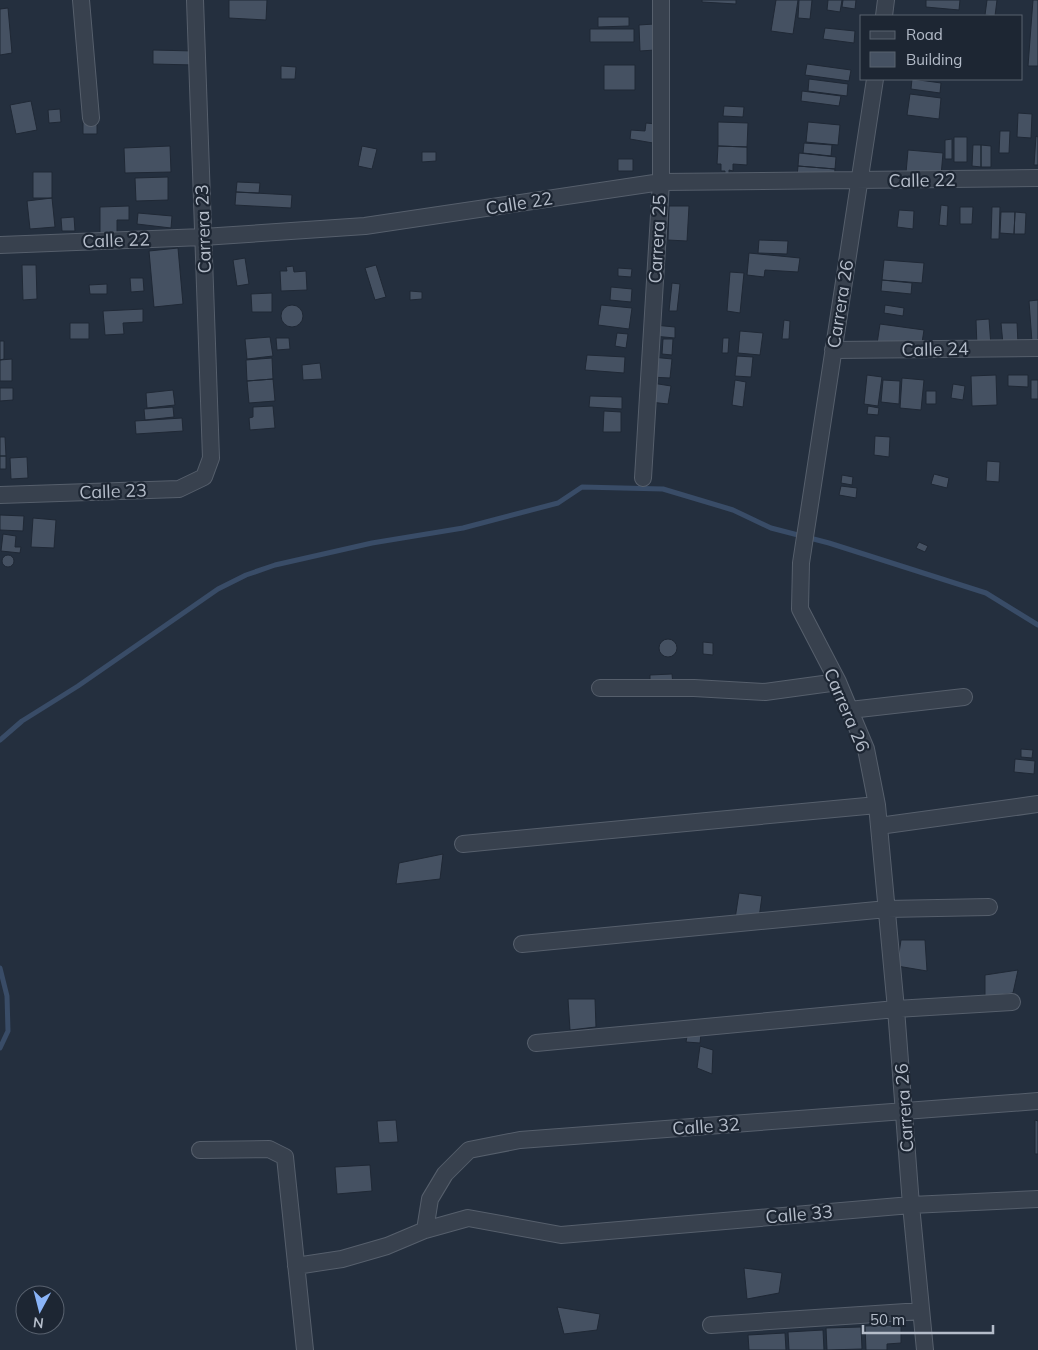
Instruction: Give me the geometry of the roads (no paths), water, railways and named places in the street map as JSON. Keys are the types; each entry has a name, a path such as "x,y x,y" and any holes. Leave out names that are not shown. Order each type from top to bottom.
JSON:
{"street":[{"path":"81,0 92,118"},
{"name":"Carrera 23","path":"195,0 211,458"},
{"name":"Carrera 25","path":"643,478 661,182 661,0"},
{"path":"884,15 886,0"},
{"name":"Carrera 26","path":"875,80 807,520 801,563 800,609 838,682 866,749 877,805 925,1350"},
{"name":"Calle 22","path":"0,245 203,237 365,226 661,182 1038,178"},
{"name":"Calle 24","path":"833,350 1038,348"},
{"name":"Calle 23","path":"0,495 178,489 204,477 211,458"},
{"path":"600,688 694,688 765,692 838,682"},
{"path":"850,710 964,697"},
{"path":"879,826 1038,804"},
{"path":"463,844 877,805"},
{"path":"522,944 887,909 989,907"},
{"path":"536,1043 896,1009 1012,1002"},
{"name":"Calle 32","path":"424,1230 430,1199 445,1174 469,1150 520,1140 1038,1101"},
{"path":"200,1150 269,1149 285,1157 305,1350"},
{"name":"Calle 33","path":"296,1266 342,1259 387,1246 424,1230 468,1218 561,1235 911,1205 1038,1199"},
{"path":"710,1326 921,1312"}],"waterway":[{"path":"0,740 22,721 78,686 218,589 246,575 275,565 372,543 463,528 558,503 582,487 663,489 733,510 771,528 829,543 986,593 1038,625"},
{"path":"0,968 7,996 8,1031 0,1048"}]}
